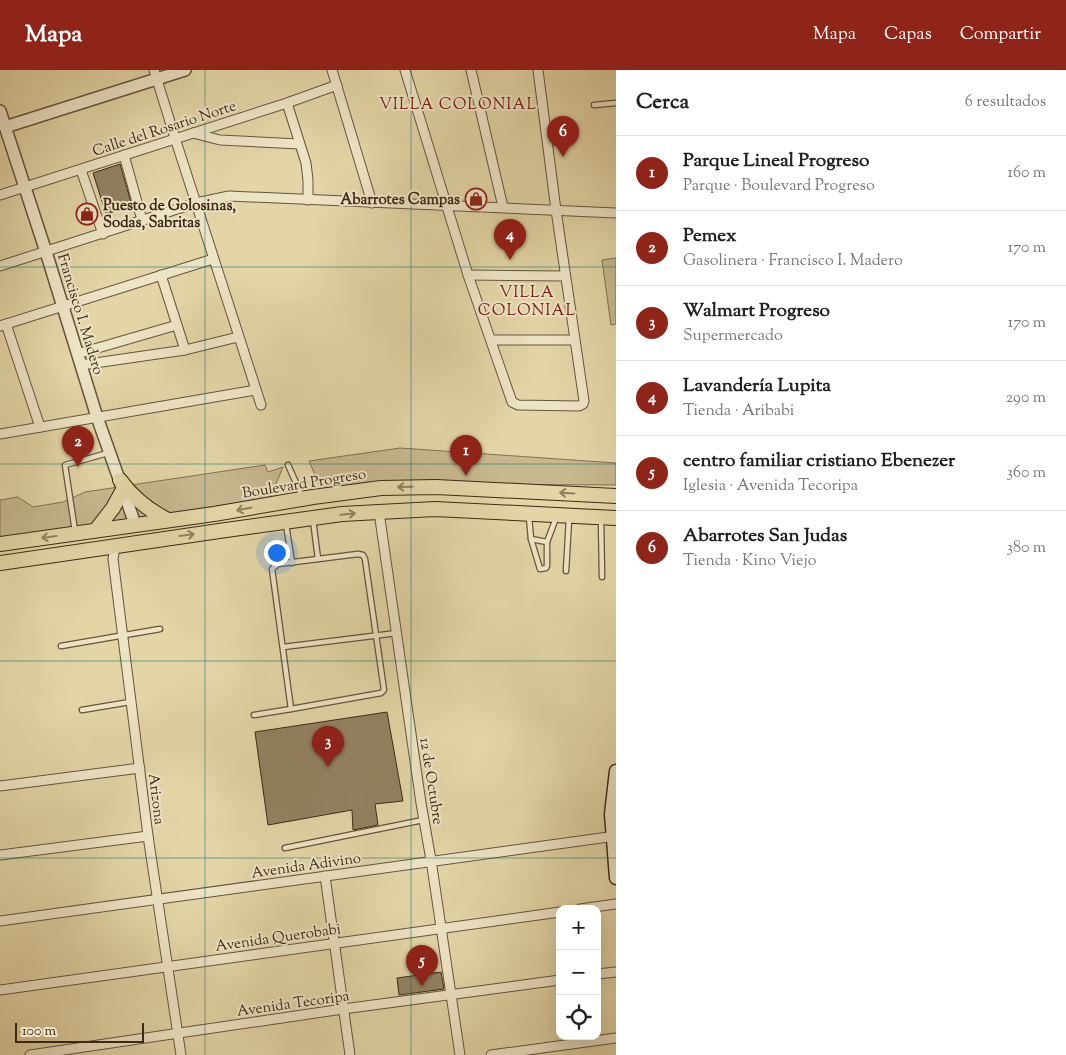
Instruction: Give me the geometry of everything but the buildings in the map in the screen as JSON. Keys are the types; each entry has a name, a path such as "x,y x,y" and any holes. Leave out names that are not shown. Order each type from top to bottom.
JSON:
{"main road":[{"path":"96,530 113,508 121,485 156,514 168,520"},
{"name":"Boulevard Progreso","path":"0,544 234,511 358,490 446,487 616,496"},
{"path":"0,563 286,522 379,512 435,509 616,518"},
{"path":"115,546 135,524 157,540"},
{"path":"616,772 611,814 616,878"}],"street":[{"path":"2,128 156,74 185,70"},
{"path":"332,70 372,203"},
{"path":"405,70 468,275 512,402 515,404 579,406 583,404 538,70"},
{"path":"471,70 503,207"},
{"path":"156,74 174,138 260,405"},
{"name":"Calle del Rosario Norte","path":"0,196 174,138 287,103 336,85"},
{"path":"287,103 306,163 308,200"},
{"name":"Francisco I. Madero","path":"0,111 2,128 46,252 97,417 135,524"},
{"path":"193,133 220,140 299,144"},
{"path":"124,155 142,220"},
{"path":"81,170 102,234"},
{"path":"0,266 196,203 229,196 616,213"},
{"path":"40,427 3,325 213,259"},
{"path":"160,275 185,350"},
{"path":"468,275 565,276"},
{"path":"79,360 177,325"},
{"path":"79,360 185,350 238,337"},
{"path":"491,340 575,340"},
{"path":"0,434 256,390"},
{"name":"12 de Octubre","path":"379,512 460,1055"},
{"name":"Arizona","path":"115,546 113,559 130,702 181,1055"},
{"path":"0,786 140,768"},
{"path":"0,855 148,836"},
{"name":"Avenida Adivino","path":"0,921 614,836"},
{"path":"324,876 350,1055"},
{"path":"601,906 616,904"},
{"name":"Avenida Querobabi","path":"0,990 556,913"},
{"path":"601,974 616,972"},
{"name":"Avenida Tecoripa","path":"30,1055 343,1009 556,981"},
{"path":"490,1055 616,1038"}],"lane":[{"path":"594,105 616,103"},
{"path":"75,533 65,465 110,452"},
{"path":"288,465 303,498"},
{"path":"529,513 531,539 540,569 547,566 547,542 563,515"},
{"path":"563,515 566,571"},
{"path":"601,517 602,577"},
{"path":"312,519 318,559"},
{"path":"286,522 292,563"},
{"path":"531,539 547,542"},
{"path":"254,715 291,709 381,694 384,687 365,556 358,554 278,564 272,569 291,709"},
{"path":"61,646 160,629"},
{"path":"283,647 397,633"},
{"path":"82,710 130,702"},
{"path":"285,848 424,820"}],"shaded area":[{"path":"616,258 616,324 611,325 602,260"},
{"path":"400,448 616,463 616,485 433,484 322,491 309,461"},
{"path":"265,465 268,472 283,467 268,503 0,541 0,500 18,497 33,507 63,502 85,492"}],"place":[{"name":"Abarrotes San Judas","path":"563,157"},
{"name":"Abarrotes Campas","path":"476,199"},
{"name":"Puesto de Golosinas, Sodas, Sabritas","path":"87,214"},
{"name":"Lavandería Lupita","path":"510,260"},
{"name":"Pemex","path":"78,467"},
{"name":"Parque Lineal Progreso","path":"466,476"},
{"name":"Walmart Progreso","path":"328,767"},
{"name":"centro familiar cristiano Ebenezer","path":"422,986"}],"district":[{"name":"VILLA COLONIAL","path":"458,103"},
{"name":"VILLA COLONIAL","path":"527,300"}]}
